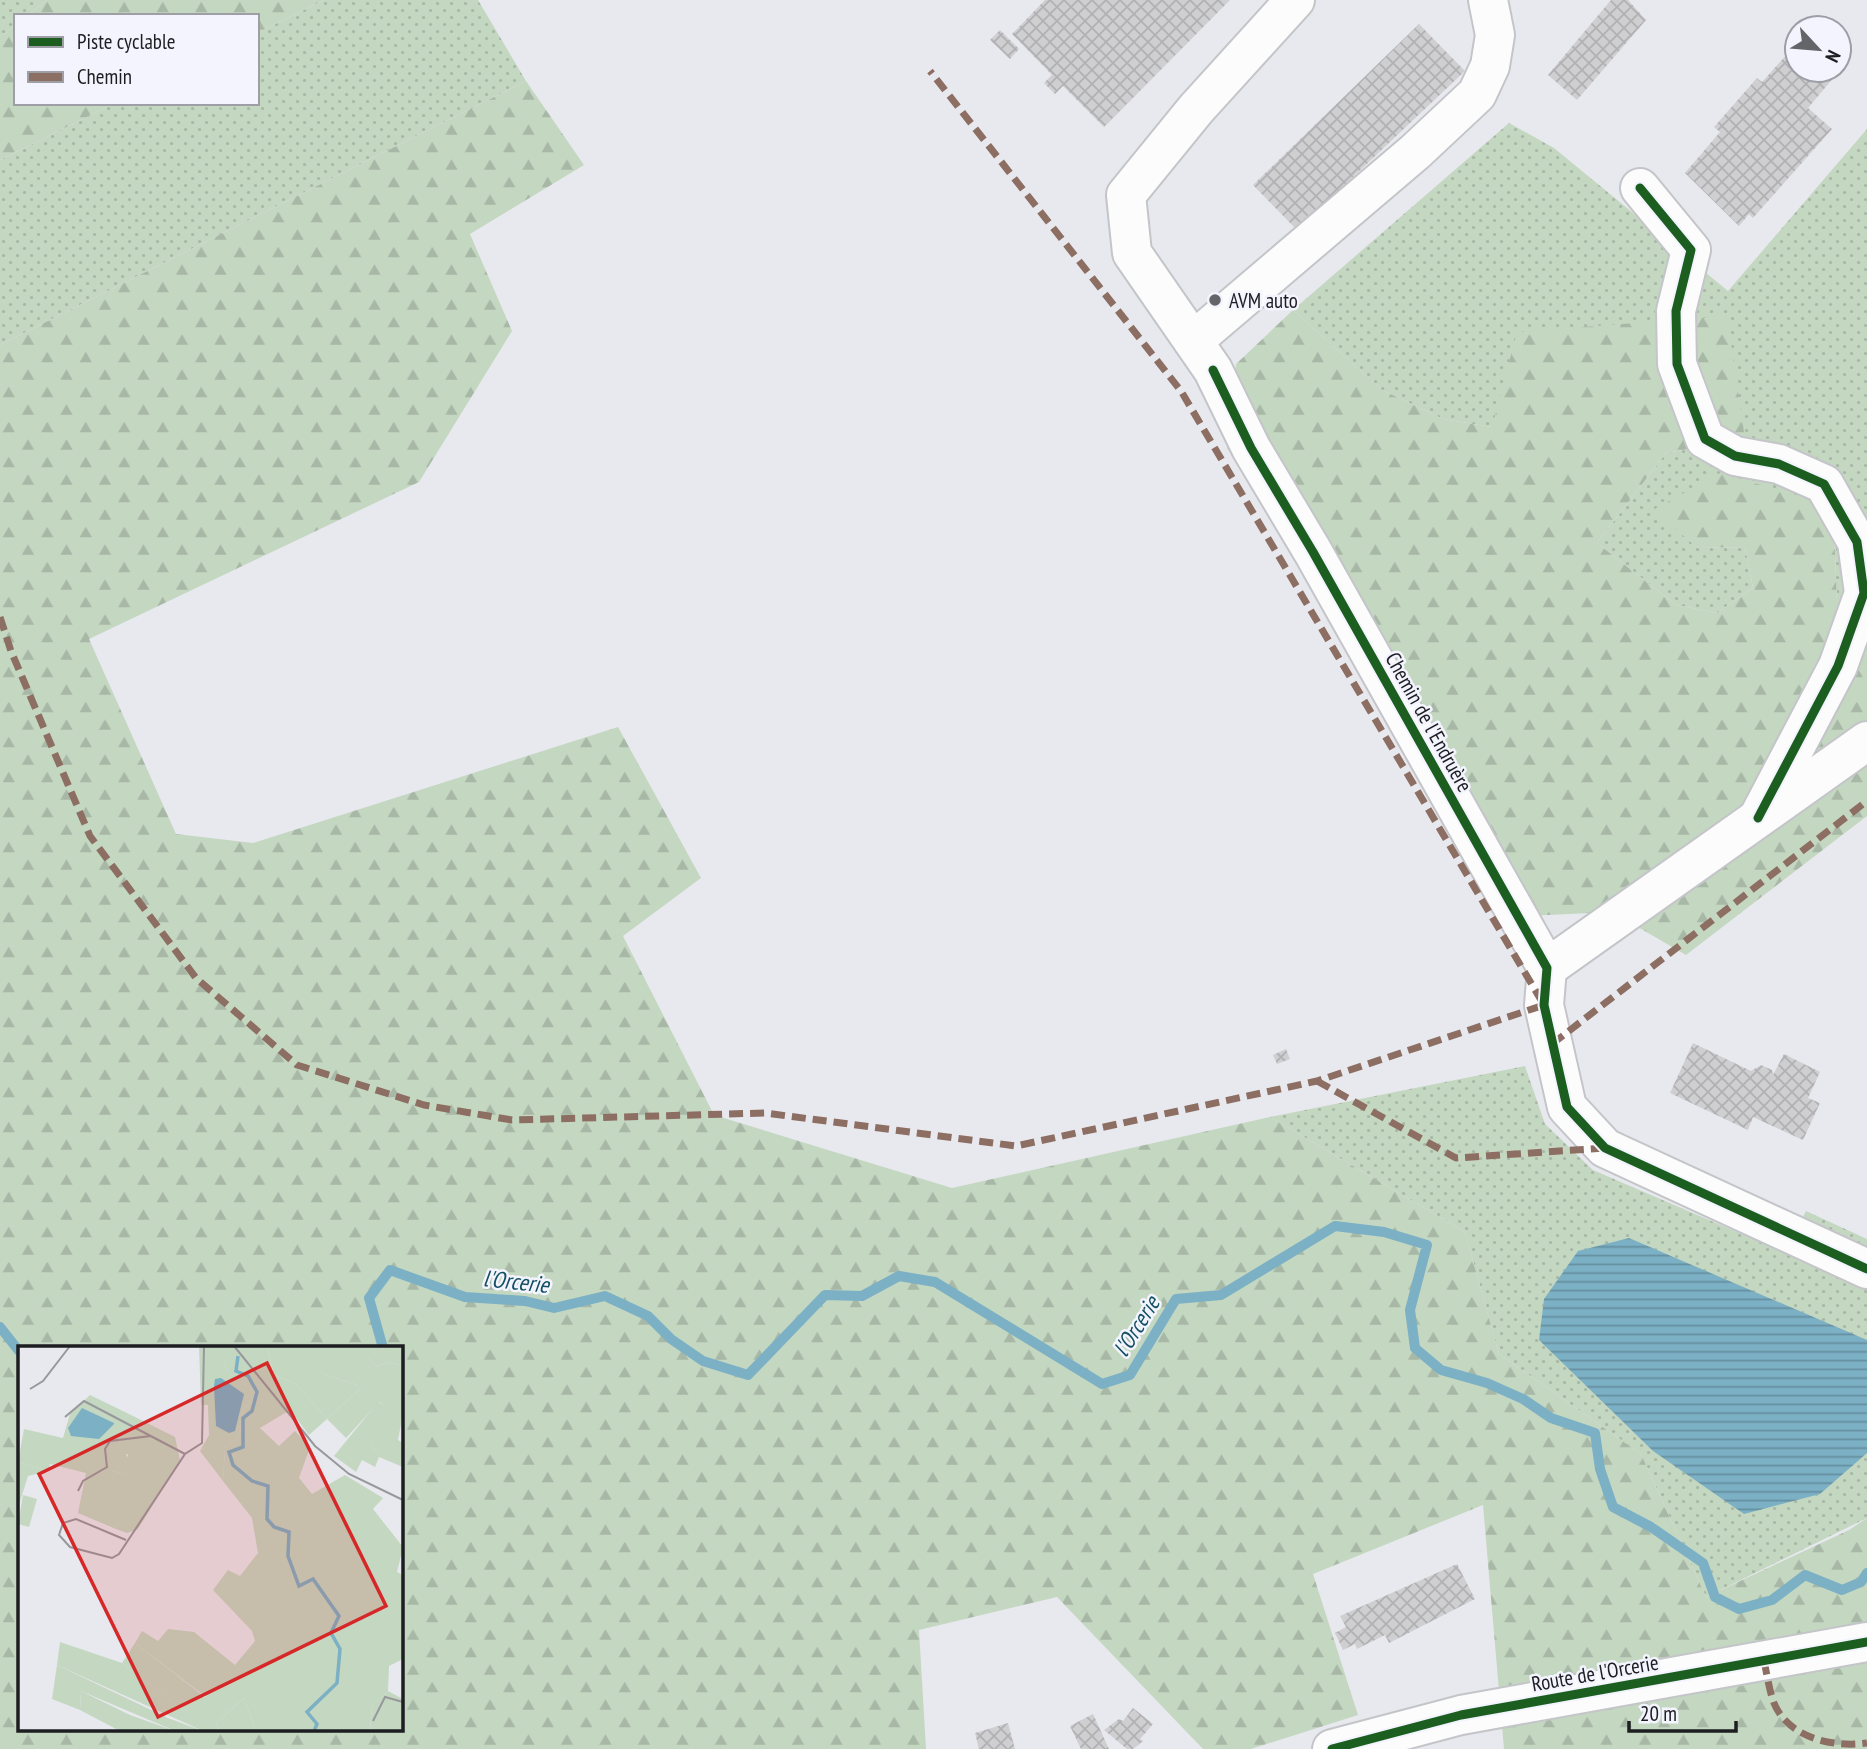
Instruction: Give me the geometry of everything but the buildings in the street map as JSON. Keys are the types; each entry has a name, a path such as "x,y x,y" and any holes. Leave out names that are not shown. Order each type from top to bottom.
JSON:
{"street":[{"name":"Chemin de l'Endruère","path":"1295,0 1196,109 1126,195 1132,253 1203,356 1251,448 1313,552 1547,968"},
{"path":"1203,356 1477,94 1490,66 1494,35 1488,0"},
{"path":"1640,188 1691,250 1676,311 1677,364 1705,439 1735,456 1779,464 1824,484 1857,542 1864,593 1838,666 1758,818"},
{"path":"1867,741 1547,968 1544,1005 1567,1107 1605,1148 1867,1269"},
{"name":"Route de l'Orcerie","path":"1332,1749 1461,1715 1867,1642"}],"green space":[{"path":"0,0 47,0 30,14 14,14 14,26 0,37"},
{"path":"47,0 324,0 259,32 259,14 30,14"},
{"path":"324,0 478,0 526,81 0,345 0,160 111,105 259,105 259,32"},
{"path":"14,26 14,105 111,105 0,160 0,37"},
{"path":"526,81 584,165 470,234 512,331 419,482 89,639 176,834 253,843 618,727 701,878 623,936 714,1115 952,1188 1270,1117 1465,1232 1499,1354 1641,1454 1706,1597 1849,1530 1867,1518 1867,1749 1504,1749 1483,1505 1313,1574 1358,1715 1251,1749 1203,1749 1057,1597 919,1630 926,1749 0,1749 0,345"},
{"path":"1509,123 1554,148 1728,291 1867,129 1867,634 1837,601 1833,507 1654,510 1698,548 1745,547 1753,588 1717,613 1676,605 1597,543 1666,453 1745,439 1492,427 1443,419 1382,390 1293,310"},
{"path":"1293,310 1382,390 1443,419 1492,427 1517,332 1727,316 1745,439 1666,453 1597,543 1676,605 1717,613 1753,588 1745,547 1698,548 1653,510 1720,473 1833,506 1837,601 1867,634 1867,816 1686,955 1612,912 1526,916 1227,448 1236,364"},
{"path":"1525,1066 1545,1124 1593,1170 1786,1253 1806,1211 1867,1239 1867,1518 1706,1597 1641,1454 1499,1354 1465,1232 1270,1117"}],"water":[{"path":"1629,1238 1867,1340 1867,1453 1820,1494 1744,1514 1653,1451 1539,1340 1544,1299 1578,1251"}],"waterway":[{"name":"l'Orcerie","path":"382,1346 369,1298 390,1270 465,1297 525,1301 554,1308 605,1296 648,1316 671,1339 703,1361 748,1375 825,1295 862,1296 899,1276 935,1282 1102,1384 1130,1375 1176,1299 1221,1295 1335,1226 1384,1232 1427,1245 1410,1310 1415,1348 1441,1370 1487,1383 1523,1399 1551,1418 1595,1433 1600,1469 1613,1507 1651,1527 1703,1563 1715,1597 1739,1609 1772,1600 1805,1575 1842,1590 1861,1582 1867,1573"},
{"name":"l'Orcerie","path":"0,1327 18,1350"}],"marked path":[{"path":"0,617 11,651 90,836 196,978 297,1065 424,1105 512,1120 765,1113 1016,1146 1317,1081 1544,1005 1181,391 930,71"},
{"path":"1552,1044 1867,801"},
{"path":"1317,1081 1456,1158 1605,1148"},
{"path":"1764,1661 1774,1703 1790,1725 1813,1738 1827,1742 1867,1743"}],"cycle path":[{"path":"1640,188 1691,250 1676,311 1677,364 1705,439 1735,456 1779,464 1824,484 1857,542 1864,593 1838,666 1758,818"},
{"path":"1213,370 1251,448 1313,552 1547,968 1544,1005 1567,1107 1605,1148 1867,1269"},
{"path":"1332,1749 1461,1715 1867,1642"}],"place":[{"name":"AVM auto","path":"1215,300"}]}
